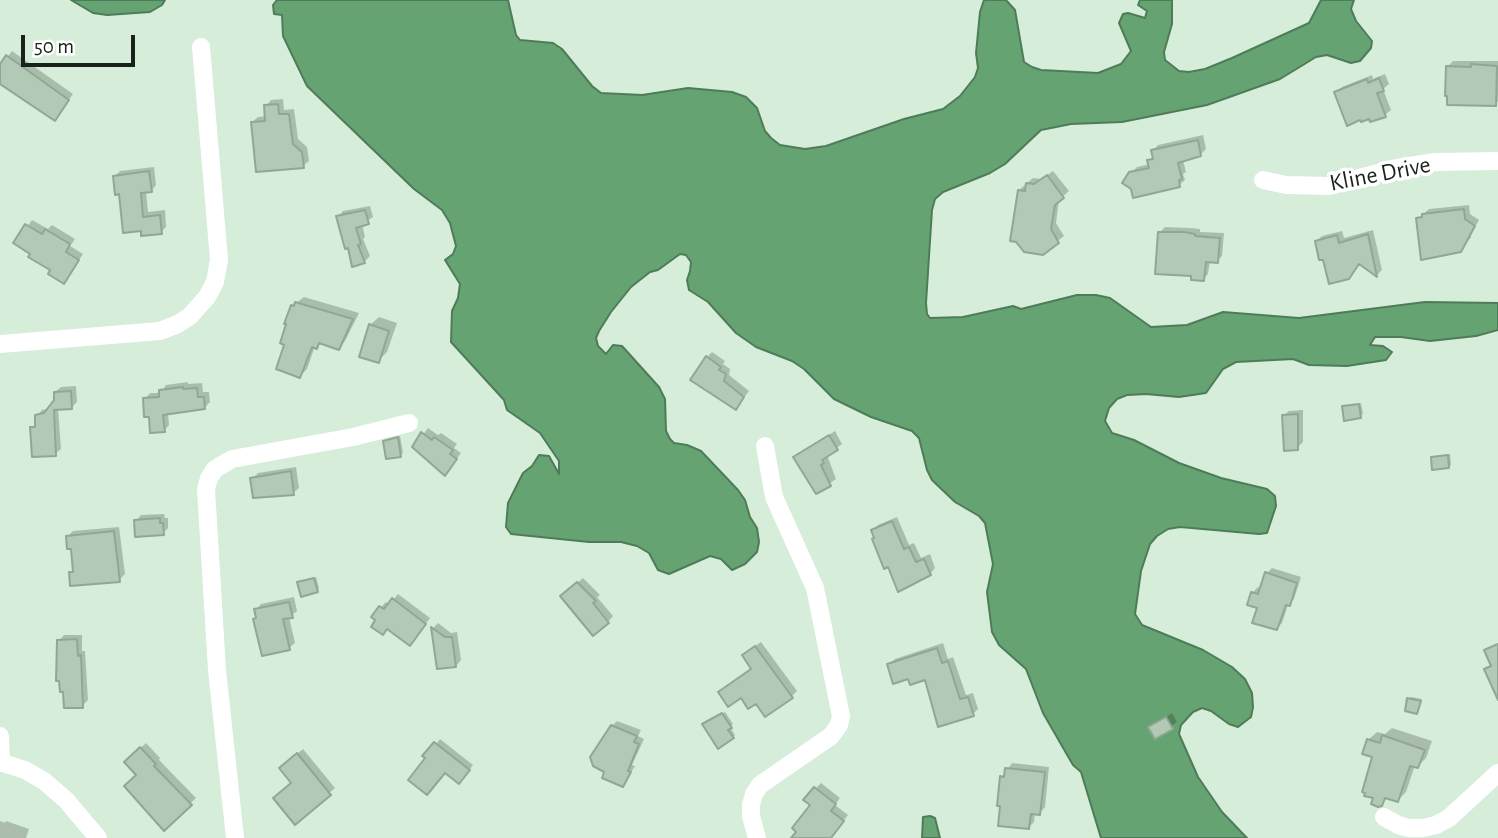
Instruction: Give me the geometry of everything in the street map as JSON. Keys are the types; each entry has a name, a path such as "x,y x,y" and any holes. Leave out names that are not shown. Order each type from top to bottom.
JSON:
{"street":[{"path":"0,344 160,331 190,317 207,297 215,282 219,260 201,47"},
{"name":"Kline Drive","path":"1263,180 1305,187 1329,186 1397,168 1434,162 1498,161"},
{"path":"235,838 217,670 206,489 209,478 215,469 232,459 353,437 408,423"},
{"path":"757,838 751,805 760,785 831,736 839,725 841,716 815,588 774,497 765,446"},
{"path":"0,736 1,762 25,770 44,782 66,800 98,838"},
{"path":"1384,817 1417,833 1449,818 1498,773"}],"shaded area":[{"path":"71,0 165,0 150,12 107,15 93,13"},
{"path":"277,0 508,0 516,35 520,40 553,43 562,49 601,93 642,95 688,88 732,92 746,97 757,108 765,131 771,138 780,145 805,149 826,146 904,119 943,109 960,96 975,77 978,68 976,53 980,12 984,0 1006,0 1015,10 1024,62 1041,70 1098,73 1121,64 1131,51 1119,23 1123,14 1128,13 1145,18 1147,11 1138,5 1140,0 1172,0 1172,24 1164,52 1165,60 1179,71 1189,72 1205,69 1232,58 1309,23 1321,0 1354,0 1351,9 1356,21 1372,41 1371,48 1360,61 1351,63 1327,55 1316,57 1280,79 1207,105 1122,122 1071,124 1041,130 1005,164 943,192 935,199 932,210 926,303 930,318 963,317 1013,306 1021,309 1077,295 1110,298 1151,327 1187,325 1223,312 1299,318 1425,302 1498,303 1498,330 1476,336 1430,341 1375,337 1370,345 1383,346 1392,352 1386,360 1347,366 1309,365 1293,359 1236,362 1223,369 1206,393 1179,397 1127,395 1117,399 1109,408 1105,421 1112,433 1134,440 1179,463 1221,478 1267,489 1275,496 1276,506 1267,533 1180,527 1168,529 1157,536 1150,544 1141,571 1135,614 1142,625 1203,650 1232,667 1245,679 1252,693 1251,717 1238,727 1202,708 1193,712 1181,725 1179,734 1198,777 1222,812 1247,838 1101,838 1081,772 1073,765 1043,713 1026,669 999,645 992,632 987,592 993,564 985,523 979,516 955,502 932,480 919,438 912,431 871,417 834,399 804,369 792,361 756,347 736,333 708,302 689,290 687,280 691,262 686,255 680,254 631,287 611,312 596,338 598,346 606,354 613,345 622,346 659,387 665,399 666,431 670,439 674,443 701,451 738,490 757,528 757,552 745,564 732,570 721,559 710,556 669,574 658,570 649,553 637,546 621,542 589,542 511,534 506,527 508,503 523,473 539,455 549,456 559,474 559,461 540,433 507,410 504,400 451,342 452,311 460,284 445,260 453,254 456,246 450,223 442,210 414,189 307,86 283,36 282,15 274,14 273,5"},
{"path":"923,817 935,818 940,838 922,838"}],"building":[{"path":"6,55 69,100 55,121 0,84 0,64"},
{"path":"1471,64 1497,66 1496,106 1447,105 1446,66 1471,67"},
{"path":"1379,78 1384,91 1377,93 1386,117 1370,122 1369,119 1360,120 1347,126 1334,92 1367,79 1368,83"},
{"path":"278,104 279,114 289,114 293,144 302,152 304,168 256,172 251,122 265,121 264,105"},
{"path":"1198,140 1201,156 1178,163 1182,179 1179,180 1180,187 1133,198 1131,189 1122,183 1129,172 1149,168 1147,160 1153,159 1151,150"},
{"path":"149,171 152,192 141,193 143,217 160,215 162,234 141,236 141,231 123,233 119,194 115,195 113,176"},
{"path":"1047,175 1064,198 1055,205 1051,229 1059,243 1043,255 1024,252 1016,242 1010,241 1018,190 1025,191 1026,183 1034,184"},
{"path":"1464,209 1465,219 1475,226 1461,252 1421,260 1416,218 1422,217 1422,214"},
{"path":"365,210 369,224 356,228 361,244 358,245 365,263 352,267 336,216"},
{"path":"25,224 42,234 45,229 70,244 66,252 79,260 64,284 48,274 50,270 28,257 30,254 13,243"},
{"path":"1158,232 1184,232 1195,236 1220,238 1218,263 1206,262 1204,281 1191,280 1191,276 1155,274"},
{"path":"1368,234 1377,277 1359,264 1349,279 1329,284 1315,241 1337,235 1339,243"},
{"path":"295,302 353,319 339,350 319,343 317,349 312,347 300,378 276,369 284,345 280,343 284,324 291,305 294,306"},
{"path":"369,324 389,331 379,363 359,357"},
{"path":"706,356 721,367 719,370 726,374 724,381 744,397 736,410 690,380"},
{"path":"197,388 198,397 204,397 205,409 163,415 165,432 150,433 149,417 144,417 143,398 159,397 159,390"},
{"path":"71,391 72,409 54,410 56,456 32,457 30,427 35,427 35,415 44,413 54,400 54,392"},
{"path":"1359,404 1361,418 1344,421 1342,406"},
{"path":"1298,414 1298,450 1284,451 1282,415"},
{"path":"421,432 453,450 450,454 457,459 445,476 412,447"},
{"path":"829,435 838,450 822,460 824,463 821,465 831,486 816,494 793,457"},
{"path":"398,437 401,457 386,459 383,441"},
{"path":"1448,455 1449,468 1432,470 1431,457"},
{"path":"291,471 294,495 253,498 250,478"},
{"path":"160,518 164,535 135,537 134,520"},
{"path":"892,521 904,549 909,547 916,562 924,559 931,575 898,592 888,567 884,569 871,530"},
{"path":"114,531 120,582 70,586 69,572 73,572 71,549 67,549 66,536"},
{"path":"1265,572 1297,583 1290,606 1286,605 1277,630 1252,623 1257,608 1247,605 1251,592 1258,594"},
{"path":"314,578 318,592 301,597 297,582"},
{"path":"577,582 596,601 593,603 609,623 593,636 560,596"},
{"path":"392,598 426,624 410,646 387,629 383,635 371,627 375,620 371,617 379,606 384,609"},
{"path":"289,602 293,618 283,619 290,650 262,656 253,619 256,618 254,609"},
{"path":"431,627 445,637 452,637 456,667 437,669"},
{"path":"77,639 78,656 81,655 83,708 64,708 63,692 60,692 59,681 56,681 57,640"},
{"path":"1498,644 1498,700 1484,669 1491,666 1484,650"},
{"path":"755,646 793,698 765,717 756,704 748,709 741,698 728,707 718,692 751,669 742,655"},
{"path":"937,648 942,663 948,661 960,699 968,697 974,716 938,727 925,680 910,685 908,679 893,684 887,664"},
{"path":"1407,698 1421,701 1417,714 1405,711"},
{"path":"722,713 732,728 728,730 734,738 718,749 702,724"},
{"path":"1166,717 1173,729 1155,739 1148,727"},
{"path":"611,725 637,736 634,742 639,744 628,771 631,772 623,787 602,778 604,772 593,766 590,757"},
{"path":"1382,735 1425,750 1418,768 1410,766 1398,802 1385,798 1382,806 1378,807 1371,804 1373,798 1364,796 1365,793 1362,792 1372,757 1362,754 1367,739 1380,743"},
{"path":"434,742 470,770 459,784 445,773 427,795 408,780"},
{"path":"140,747 156,764 154,766 192,805 164,831 124,786 136,775 124,762"},
{"path":"297,753 331,795 295,825 273,798 291,783 279,768"},
{"path":"1005,768 1045,772 1040,815 1031,814 1029,829 998,826 1000,776 1004,777"},
{"path":"814,787 836,804 831,811 844,821 831,838 791,838 796,832 792,828 810,805 803,800"}]}
